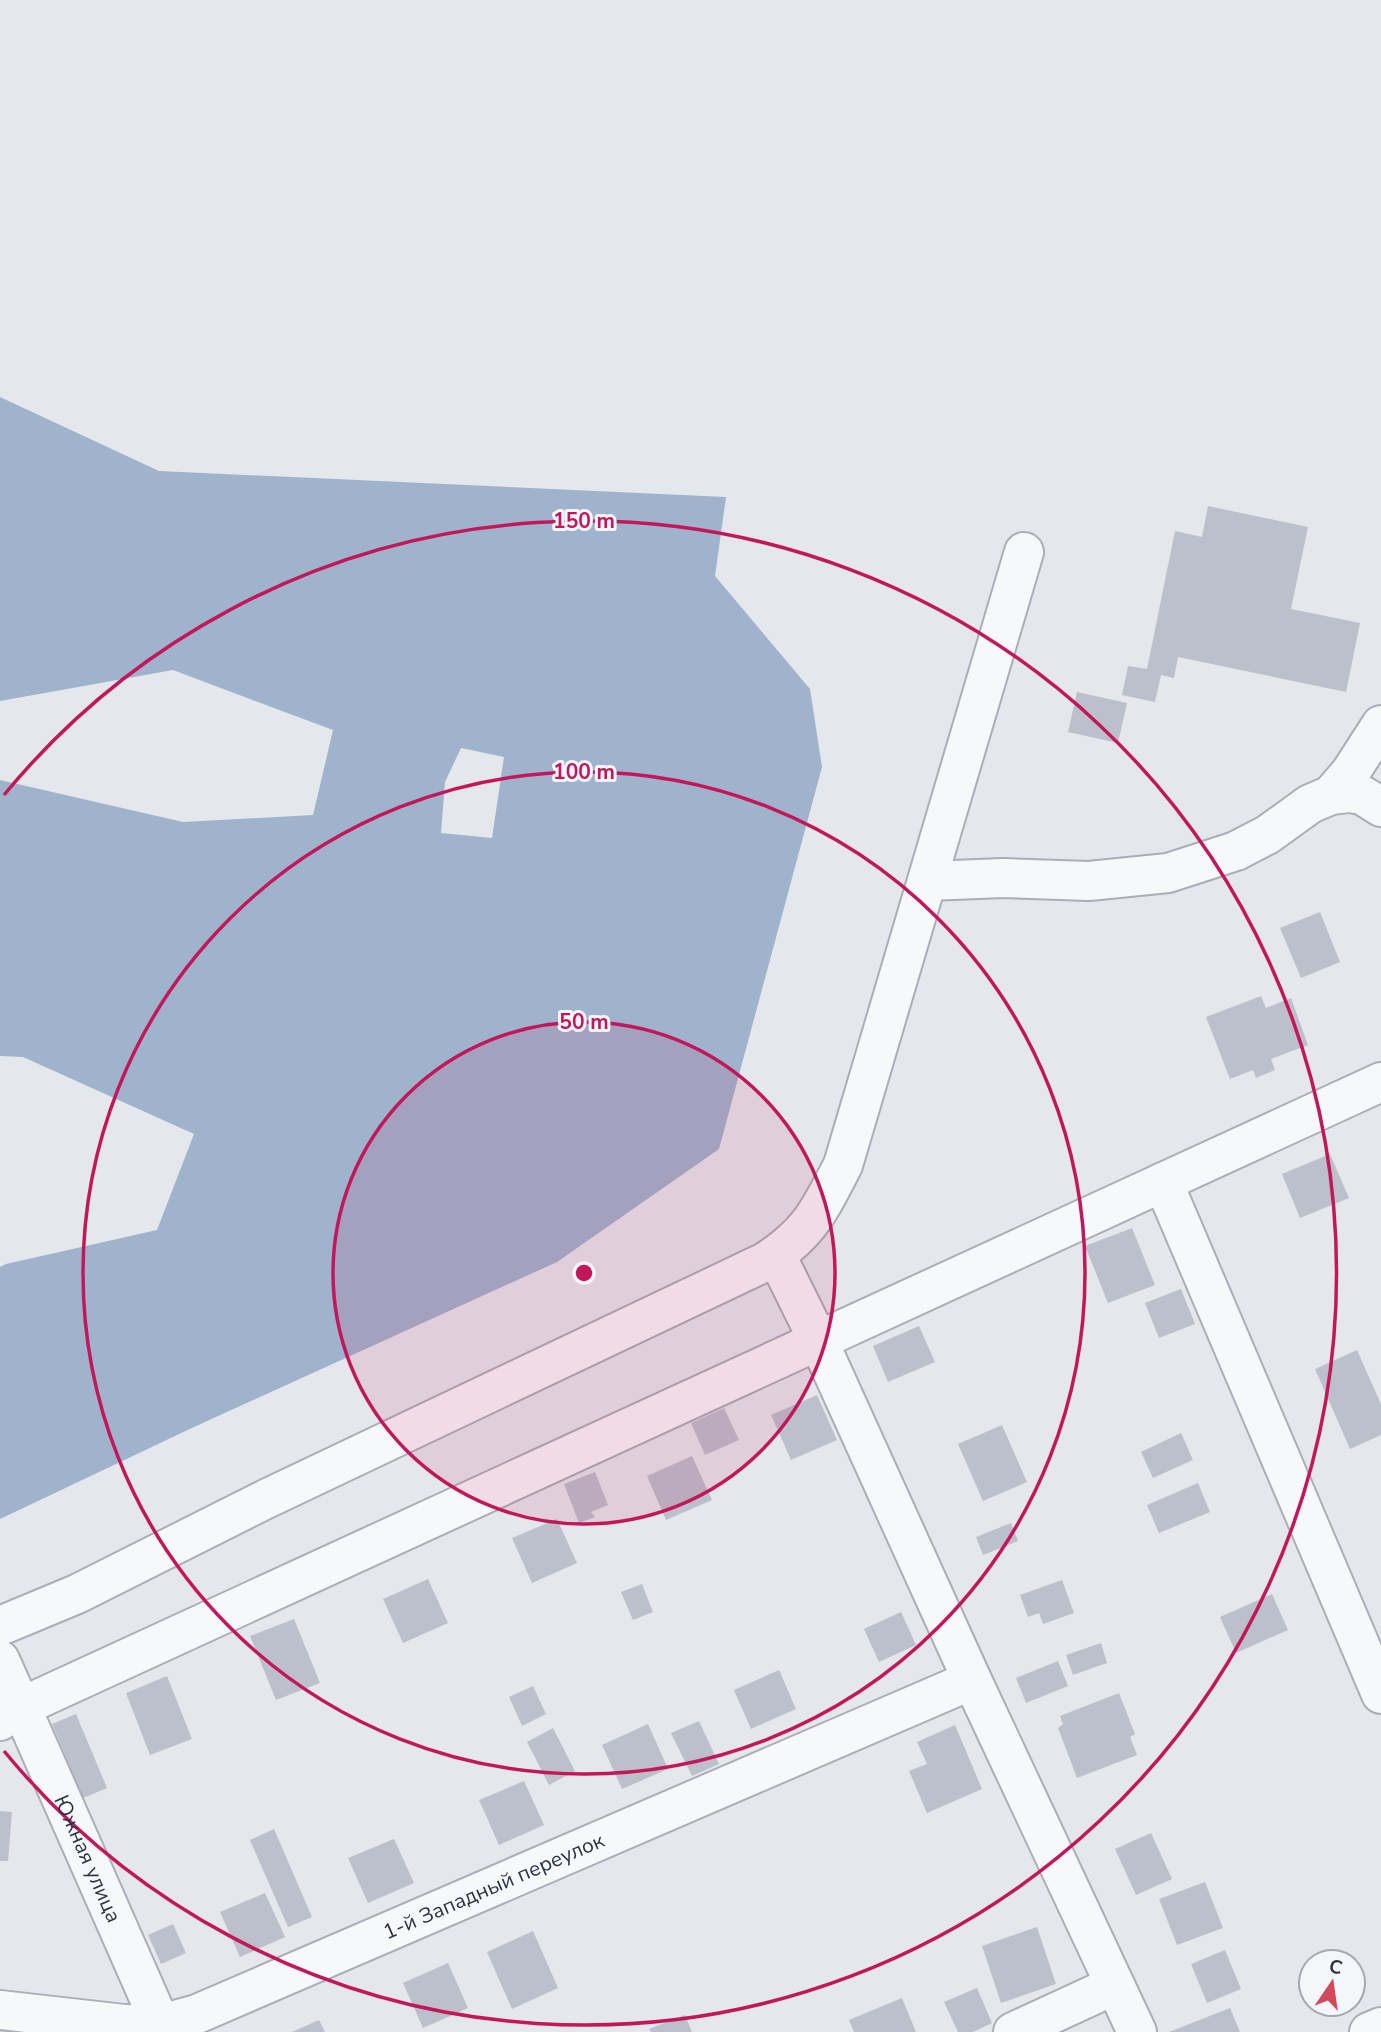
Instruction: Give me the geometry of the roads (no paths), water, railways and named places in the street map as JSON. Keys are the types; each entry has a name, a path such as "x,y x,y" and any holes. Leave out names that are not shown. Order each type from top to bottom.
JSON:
{"street":[{"path":"0,1626 77,1594 266,1499 776,1255 793,1243 815,1218 843,1165 1024,552"},
{"path":"1331,795 1366,750 1381,725"},
{"path":"928,881 1003,878 1089,881 1168,873 1236,851 1267,835 1310,804 1331,795 1362,795 1381,807"},
{"path":"10,1714 1381,1082"},
{"path":"1163,1182 1381,1694"},
{"path":"776,1255 818,1340 972,1680 1137,2032"},
{"name":"Южная улица","path":"0,1660 10,1714 162,2028"},
{"name":"1-й Западный переулок","path":"0,2010 162,2028 972,1680"},
{"path":"1013,2032 1115,1984"},
{"path":"1369,2032 1381,2027"}],"water":[{"path":"0,397 159,471 726,497 715,576 810,689 822,767 719,1149 557,1262 194,1427 0,1519 0,1267 157,1230 194,1134 23,1057 0,1056 0,780 183,822 313,815 333,730 173,670 0,701","holes":["461,748 504,757 492,838 441,833 445,782"]}]}
